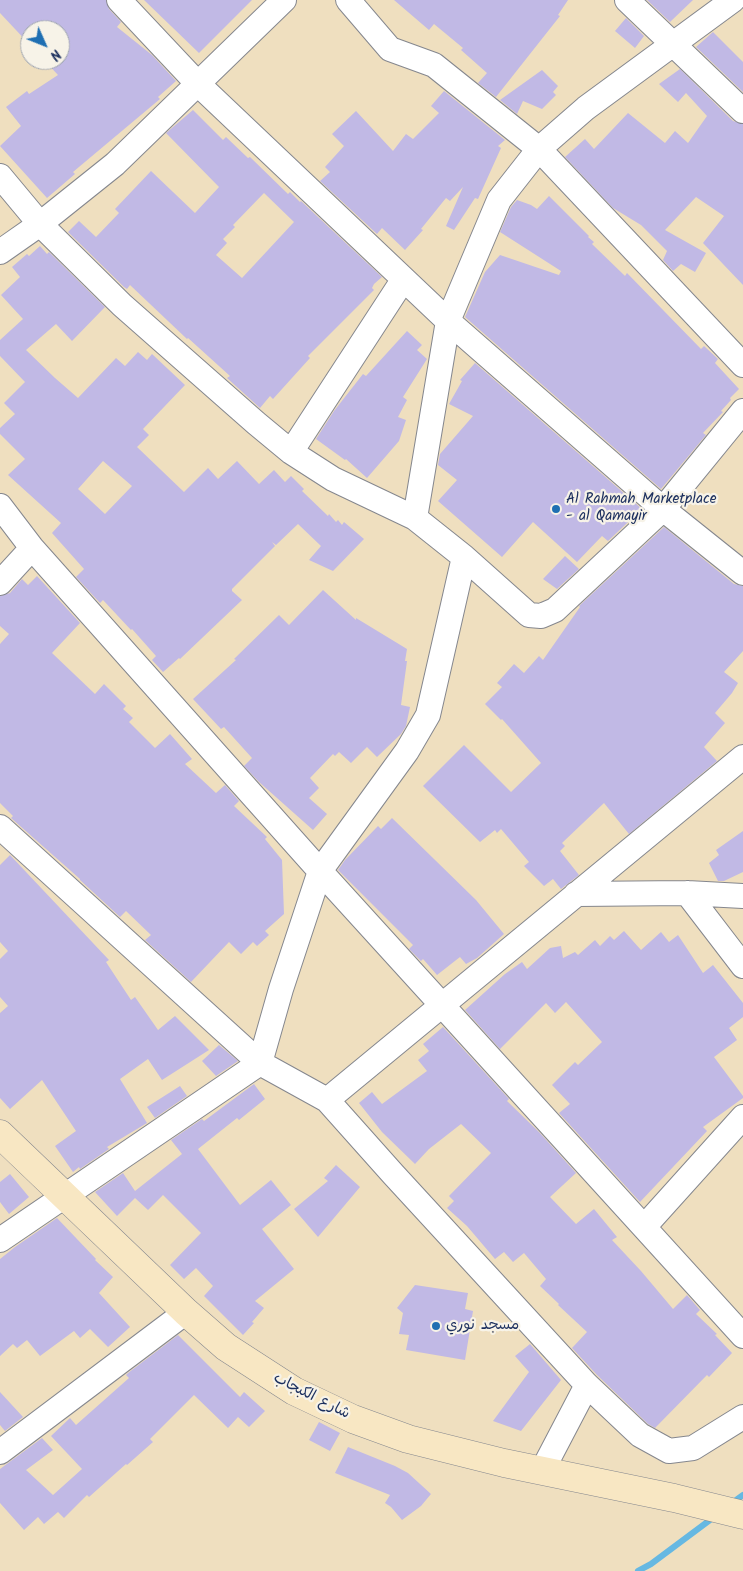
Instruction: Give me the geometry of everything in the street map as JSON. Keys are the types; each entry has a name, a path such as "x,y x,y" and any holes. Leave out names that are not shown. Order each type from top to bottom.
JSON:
{"main road":[{"name":"شارع الكبجاب","path":"0,1134 186,1312 226,1347 294,1391 353,1419 408,1438 504,1463 674,1498 743,1515"}],"street":[{"path":"119,0 198,84 403,280 663,509 743,573"},
{"path":"0,252 40,224 115,164 284,0"},
{"path":"348,0 390,49 434,65 539,149 743,366"},
{"path":"627,0 743,111"},
{"path":"415,518 448,321 499,200 539,149 586,108 734,0"},
{"path":"0,176 40,224 122,304 256,424 291,452 333,479 415,518 464,557 529,615 541,616 554,610 663,509 743,411"},
{"path":"291,452 403,280"},
{"path":"0,506 32,548 320,872 743,1336"},
{"path":"0,583 32,548"},
{"path":"0,1240 260,1063 281,989 320,872 407,751 428,714 464,557"},
{"path":"328,1100 743,757"},
{"path":"0,826 260,1063 328,1100 393,1174 587,1385 640,1436 669,1451 693,1448 743,1417"},
{"path":"576,894 687,893 743,896"},
{"path":"687,893 743,966"},
{"path":"644,1227 743,1117"},
{"path":"0,1452 186,1312"},
{"path":"542,1471 587,1385"}],"building":[{"path":"0,0 106,0 109,9 121,22 117,27 152,55 176,81 158,97 160,99 73,172 75,174 47,198 0,146 21,126 6,107 27,91 29,94 58,75 53,70 70,70 70,20 20,20 20,34 0,13"},
{"path":"144,0 252,0 199,53"},
{"path":"394,0 568,0 558,15 560,16 496,97 478,83 487,73 461,50 463,48 434,24 429,30"},
{"path":"647,0 693,0 670,22"},
{"path":"626,18 644,36 635,48 615,31"},
{"path":"713,32 743,62 743,92 696,47"},
{"path":"680,69 733,121 743,124 743,285 703,243 724,216 696,197 665,230 706,253 695,272 681,264 673,271 663,260 667,251 641,225 613,208 565,157 585,139 594,149 628,113 665,143 675,131 688,143 707,116 686,93 678,102 659,84"},
{"path":"542,70 558,86 553,92 556,95 542,109 523,101 517,114 500,100"},
{"path":"444,91 505,140 498,146 501,148 478,199 475,198 454,230 446,226 463,187 450,201 446,198 421,229 423,230 405,250 382,228 377,234 320,181 330,172 325,167 344,146 332,134 356,111 393,151 406,134 413,139 439,113 431,106"},
{"path":"193,110 223,140 226,137 248,158 250,157 288,194 290,192 301,201 382,277 374,284 372,288 374,290 308,356 310,358 273,399 270,396 260,408 227,378 230,376 187,339 130,285 127,289 124,287 68,232 79,221 96,237 119,213 115,209 151,171 195,213 219,187 166,133","holes":["264,193 294,222 242,278 216,255 227,243 223,239 235,227 233,225"]},
{"path":"549,196 589,236 594,242 592,244 625,276 627,273 701,349 704,346 718,359 715,363 739,389 730,398 731,400 721,411 723,412 703,433 706,435 661,489 465,317 485,272 500,255 559,275 561,271 500,232 511,207 517,200 537,209"},
{"path":"40,246 47,254 49,252 105,307 72,341 56,324 26,350 78,398 116,358 125,366 138,352 147,360 152,354 185,385 143,429 149,435 137,447 184,492 208,468 218,479 237,461 259,484 274,470 285,482 291,476 304,489 302,491 328,516 329,514 336,522 338,520 342,525 344,522 364,539 333,571 309,560 321,546 298,524 276,545 272,542 275,546 232,589 242,600 180,659 163,672 152,660 156,656 132,629 103,600 100,603 76,577 84,569 52,533 61,523 8,475 25,459 0,434 0,428 15,414 4,403 25,382 0,356 0,340 23,319 1,295 20,277 12,267 27,254 29,256","holes":["103,461 132,486 105,514 78,489"]},
{"path":"407,331 422,345 417,350 427,359 403,397 407,400 398,417 406,420 399,441 367,478 346,459 316,439 334,411 363,374 366,376"},
{"path":"475,363 642,509 608,541 602,536 577,562 533,522 502,557 438,501 457,480 438,465 440,454 473,416 449,404 462,381 460,380"},
{"path":"664,527 734,584 743,586 743,651 724,672 738,683 715,713 725,723 704,747 717,761 629,834 604,803 562,843 565,846 560,851 579,875 561,889 553,879 544,886 524,866 529,862 501,829 497,833 495,830 480,842 423,786 464,745 511,792 541,763 502,719 485,704 502,687 497,683 514,664 524,673 539,656 543,660 579,606"},
{"path":"565,556 579,569 557,589 543,579"},
{"path":"37,576 80,623 52,653 95,694 104,684 126,706 123,709 133,718 129,722 155,748 170,734 192,759 185,764 216,793 225,785 239,801 234,806 267,837 265,839 282,860 284,914 265,931 269,935 257,946 253,942 241,954 229,942 191,982 145,940 151,935 126,911 120,917 11,818 13,816 0,803 0,644 9,634 0,626 0,596 10,593 22,579 28,585"},
{"path":"323,590 356,620 356,618 407,649 401,705 410,707 406,726 401,734 377,757 367,747 351,763 339,752 335,756 333,754 310,778 319,788 309,798 327,814 313,830 259,782 244,766 252,758 224,727 221,729 193,699 236,660 234,659 279,615 289,625"},
{"path":"392,818 476,900 504,934 477,958 466,964 460,957 437,975 423,959 421,961 409,949 413,945 338,870 345,860 378,826 381,829"},
{"path":"743,831 743,872 724,881 718,881 709,863 719,855 716,850"},
{"path":"10,855 109,960 106,962 131,1000 135,997 158,1030 175,1016 209,1050 162,1080 148,1059 120,1079 147,1123 107,1147 109,1149 73,1172 55,1146 76,1131 42,1080 10,1109 0,1098 0,1013 8,1006 0,997 0,959 8,951 0,942 0,865"},
{"path":"624,931 641,950 661,932 669,942 678,935 703,973 713,965 743,1003 743,1017 729,1028 737,1040 714,1057 743,1098 703,1127 707,1131 640,1202 559,1113 570,1104 552,1085 575,1062 578,1065 602,1042 566,1002 555,1013 546,1003 500,1049 465,1010 505,974 522,962 527,969 550,948 561,946 563,958 575,952 578,955 595,940 600,946 610,936 614,940"},
{"path":"443,1027 509,1099 507,1101 539,1132 576,1173 550,1197 576,1224 594,1209 617,1237 612,1240 673,1309 687,1295 700,1310 696,1314 717,1334 715,1335 732,1353 709,1377 707,1375 655,1428 648,1424 597,1375 572,1348 587,1332 540,1286 546,1279 524,1253 513,1262 504,1252 495,1259 467,1226 447,1208 454,1201 449,1196 491,1153 461,1124 429,1149 415,1164 382,1132 359,1103 372,1092 382,1104 427,1071 418,1060 429,1051 423,1044"},
{"path":"219,1045 238,1061 216,1076 202,1061"},
{"path":"254,1084 265,1099 239,1120 237,1118 198,1149 240,1205 271,1180 291,1205 262,1229 294,1269 255,1301 264,1308 243,1335 204,1296 213,1286 196,1268 184,1279 170,1265 201,1233 163,1195 148,1210 135,1198 117,1216 95,1192 123,1173 135,1191 182,1154 171,1140 202,1119 204,1121"},
{"path":"180,1086 187,1096 155,1118 147,1107"},
{"path":"336,1165 360,1187 318,1237 294,1209 328,1181 324,1178"},
{"path":"10,1174 29,1197 9,1214 0,1202 0,1182"},
{"path":"57,1218 113,1277 99,1293 130,1327 108,1347 90,1329 80,1338 74,1331 40,1356 27,1340 17,1348 13,1344 0,1356 0,1259"},
{"name":"مسجد نوري","path":"415,1285 468,1293 465,1309 473,1311 465,1360 406,1350 409,1335 399,1334 403,1313 397,1308"},
{"path":"178,1335 240,1397 244,1392 265,1411 249,1427 238,1417 228,1428 194,1395 150,1439 153,1442 89,1497 87,1495 64,1518 58,1512 44,1524 38,1517 24,1530 0,1503 0,1469 42,1438 53,1450 26,1470 53,1495 82,1469 51,1436 70,1418 76,1425 129,1378 126,1375 128,1373"},
{"path":"530,1344 561,1380 521,1431 493,1421 529,1372 515,1356"},
{"path":"0,1392 23,1417 5,1431 0,1425"},
{"path":"319,1422 340,1433 330,1451 309,1440"},
{"path":"348,1447 408,1473 431,1494 421,1506 402,1520 385,1503 390,1495 335,1473"}],"waterway":[{"path":"732,1503 743,1495"},
{"path":"638,1571 651,1564 714,1517"}],"place":[{"name":"Al Rahmah Marketplace - al Qamayir","path":"556,509"},
{"name":"مسجد نوري","path":"436,1326"}]}
